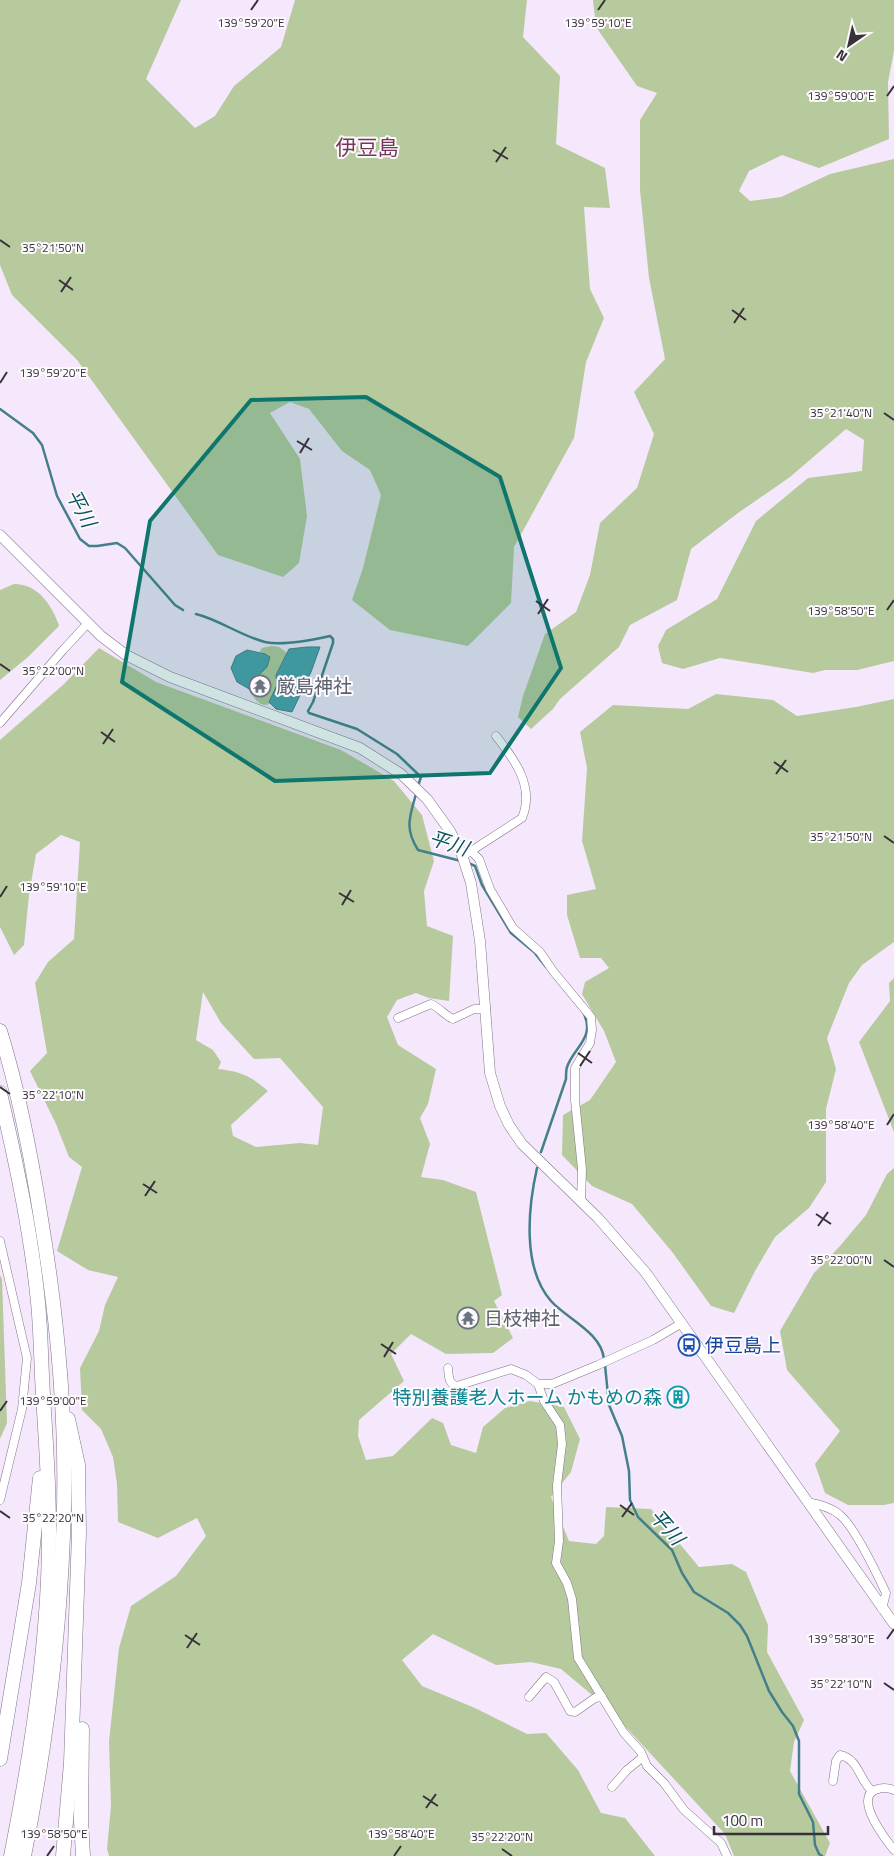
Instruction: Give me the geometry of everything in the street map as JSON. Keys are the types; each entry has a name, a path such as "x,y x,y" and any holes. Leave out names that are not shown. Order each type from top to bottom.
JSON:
{"highway":[{"path":"0,1030 31,1157 53,1298 61,1335 66,1412 78,1465 84,1644 81,1758 84,1856"},
{"path":"0,1093 19,1176 38,1302 49,1522 45,1625 30,1751 11,1856"},
{"path":"24,1856 52,1691 63,1544 62,1413 53,1298"},
{"path":"0,1759 29,1584 40,1481 40,1442 45,1421"},
{"path":"63,1856 71,1763 79,1533"},
{"path":"0,1714 16,1664"}],"street":[{"path":"0,535 114,647 154,670 181,682 360,748 390,766 417,789 450,831 463,859 471,883 476,912 486,1009 488,1054 492,1081 504,1116 522,1144 581,1201 633,1257 682,1323 894,1624"},
{"path":"0,723 88,623"},
{"path":"463,859 522,818 525,810 527,798 517,765 496,736"},
{"path":"472,852 479,859 490,889 513,928 540,952 553,971 591,1017 590,1043 575,1068 575,1100 582,1168 581,1201"},
{"path":"398,1018 431,1004 439,1007 444,1014 453,1019 474,1009 486,1009"},
{"path":"0,1241 27,1358 22,1409 0,1500"},
{"path":"538,1384 552,1384 598,1365 653,1340 682,1323"},
{"path":"448,1368 450,1381 453,1385 457,1386 511,1369 526,1375 538,1384 544,1401 560,1425 562,1444 557,1485 559,1541 556,1563 567,1583 572,1599 578,1658 624,1734 641,1752 647,1766 664,1783 684,1810 721,1842 727,1856"},
{"path":"807,1502 835,1511 849,1525 886,1593 882,1608"},
{"path":"529,1697 546,1677 554,1682 570,1711 575,1712 595,1698 602,1697"},
{"path":"833,1782 836,1761 840,1755 847,1756 854,1762 867,1786 872,1791"},
{"path":"612,1787 627,1770 643,1757"},
{"path":"894,1790 883,1788 872,1791 868,1797 867,1804 878,1829 894,1850"}],"highlighted area":[{"path":"366,397 500,477 561,668 490,773 275,781 122,682 150,521 251,400"}],"green space":[{"path":"0,0 181,0 146,79 195,128 215,116 234,86 281,47 295,0 527,0 523,37 560,76 556,144 605,168 610,208 584,207 590,289 604,318 586,362 574,438 514,547 511,603 468,646 390,630 352,600 363,568 381,495 370,470 342,451 309,409 290,402 270,413 300,459 307,516 299,563 283,577 218,555 77,360 12,295 0,265"},
{"path":"593,0 894,0 894,51 888,82 889,139 819,168 782,155 749,171 739,191 750,201 781,197 830,174 894,159 894,661 857,670 825,670 813,673 720,658 683,669 662,663 658,646 666,630 717,599 756,521 808,478 862,471 864,440 846,429 790,477 691,549 677,600 630,625 619,647 560,699 553,709 531,729 518,717 523,696 545,634 576,612 590,575 600,523 637,488 654,434 634,392 665,359 649,278 640,190 640,120 657,93 637,86 596,27"},
{"path":"14,584 30,588 43,597 59,626 28,657 0,680 0,590"},
{"path":"279,647 290,655 274,701 265,705 258,702 247,687 262,659 260,651 262,648"},
{"path":"99,648 156,682 341,750 394,781 422,815 434,861 424,891 427,926 453,936 449,1001 429,998 416,993 397,1000 387,1017 398,1045 436,1069 428,1104 420,1118 430,1144 421,1177 443,1180 476,1192 502,1295 494,1301 513,1338 493,1353 446,1354 411,1334 391,1354 404,1381 359,1420 358,1436 366,1460 393,1456 432,1418 443,1423 451,1445 476,1453 483,1427 505,1408 530,1401 564,1407 580,1439 571,1472 551,1497 569,1541 596,1544 604,1536 606,1507 651,1509 699,1567 732,1564 746,1572 768,1625 767,1652 804,1720 794,1742 790,1771 830,1843 825,1856 734,1856 725,1834 610,1710 561,1669 531,1662 496,1665 433,1634 402,1660 422,1686 475,1708 527,1734 546,1733 578,1770 601,1813 625,1818 655,1856 109,1856 107,1849 111,1806 109,1741 119,1648 131,1606 176,1576 206,1536 197,1518 158,1538 118,1522 117,1484 113,1457 101,1429 82,1410 80,1368 99,1331 105,1305 118,1277 88,1270 57,1251 82,1167 69,1157 56,1124 30,1071 47,1053 35,983 48,962 74,939 80,842 61,835 36,854 29,895 24,945 14,955 0,927 0,740 64,684","holes":["203,992 221,1023 254,1059 280,1058 323,1107 318,1145 300,1143 256,1147 233,1136 231,1125 268,1091 245,1075 218,1069 221,1062 213,1050 196,1040"]},
{"path":"716,694 773,700 797,716 894,699 894,942 862,965 849,983 827,1038 836,1069 826,1109 826,1182 809,1208 775,1237 734,1313 711,1306 673,1253 632,1204 592,1186 562,1155 563,1115 590,1100 616,1062 604,1031 582,994 585,982 609,968 601,958 580,958 567,915 567,895 596,889 582,841 587,768 580,732 613,705 688,709"},
{"path":"894,978 894,1132 859,1042 890,1001 889,983"},
{"path":"894,1168 894,1503 884,1505 848,1505 825,1493 815,1464 840,1431 787,1370 780,1331 814,1273 866,1215 887,1174"},
{"path":"0,1275 2,1279 7,1423 0,1439"}],"water":[{"path":"320,647 311,672 292,712 276,709 269,702 277,685 276,675 289,649"},
{"path":"247,650 270,657 267,667 258,676 251,690 237,682 231,668 236,656"}],"waterway":[{"name":"平川","path":"0,409 33,433 42,445 57,496 80,539 89,546 117,543 125,548 175,605 183,610"},
{"name":"平川","path":"196,614 265,642 289,643 330,636 333,639 333,643 313,702 308,711 309,713 357,729 397,754 421,777 418,786"},
{"name":"平川","path":"416,794 409,822 411,835 418,850 461,861"},
{"name":"平川","path":"466,862 475,866 482,885 511,933 534,952 546,967"},
{"name":"平川","path":"541,1152 566,1079 567,1067 587,1030 584,1014"},
{"name":"平川","path":"537,1168 530,1219 531,1255 535,1272 551,1301 597,1341 602,1349 604,1359"},
{"name":"平川","path":"605,1365 609,1405 622,1436 629,1471 630,1500 638,1517 672,1550 682,1573 694,1592 728,1613 740,1625 747,1636 769,1691 793,1726 799,1741 799,1794 813,1822 815,1845 822,1856"}],"place":[{"name":"厳島神社","path":"260,686"},
{"name":"日枝神社","path":"468,1318"},
{"name":"伊豆島上","path":"689,1345"},
{"name":"特別養護老人ホーム かもめの森","path":"678,1397"}],"district":[{"name":"伊豆島","path":"367,148"}]}
